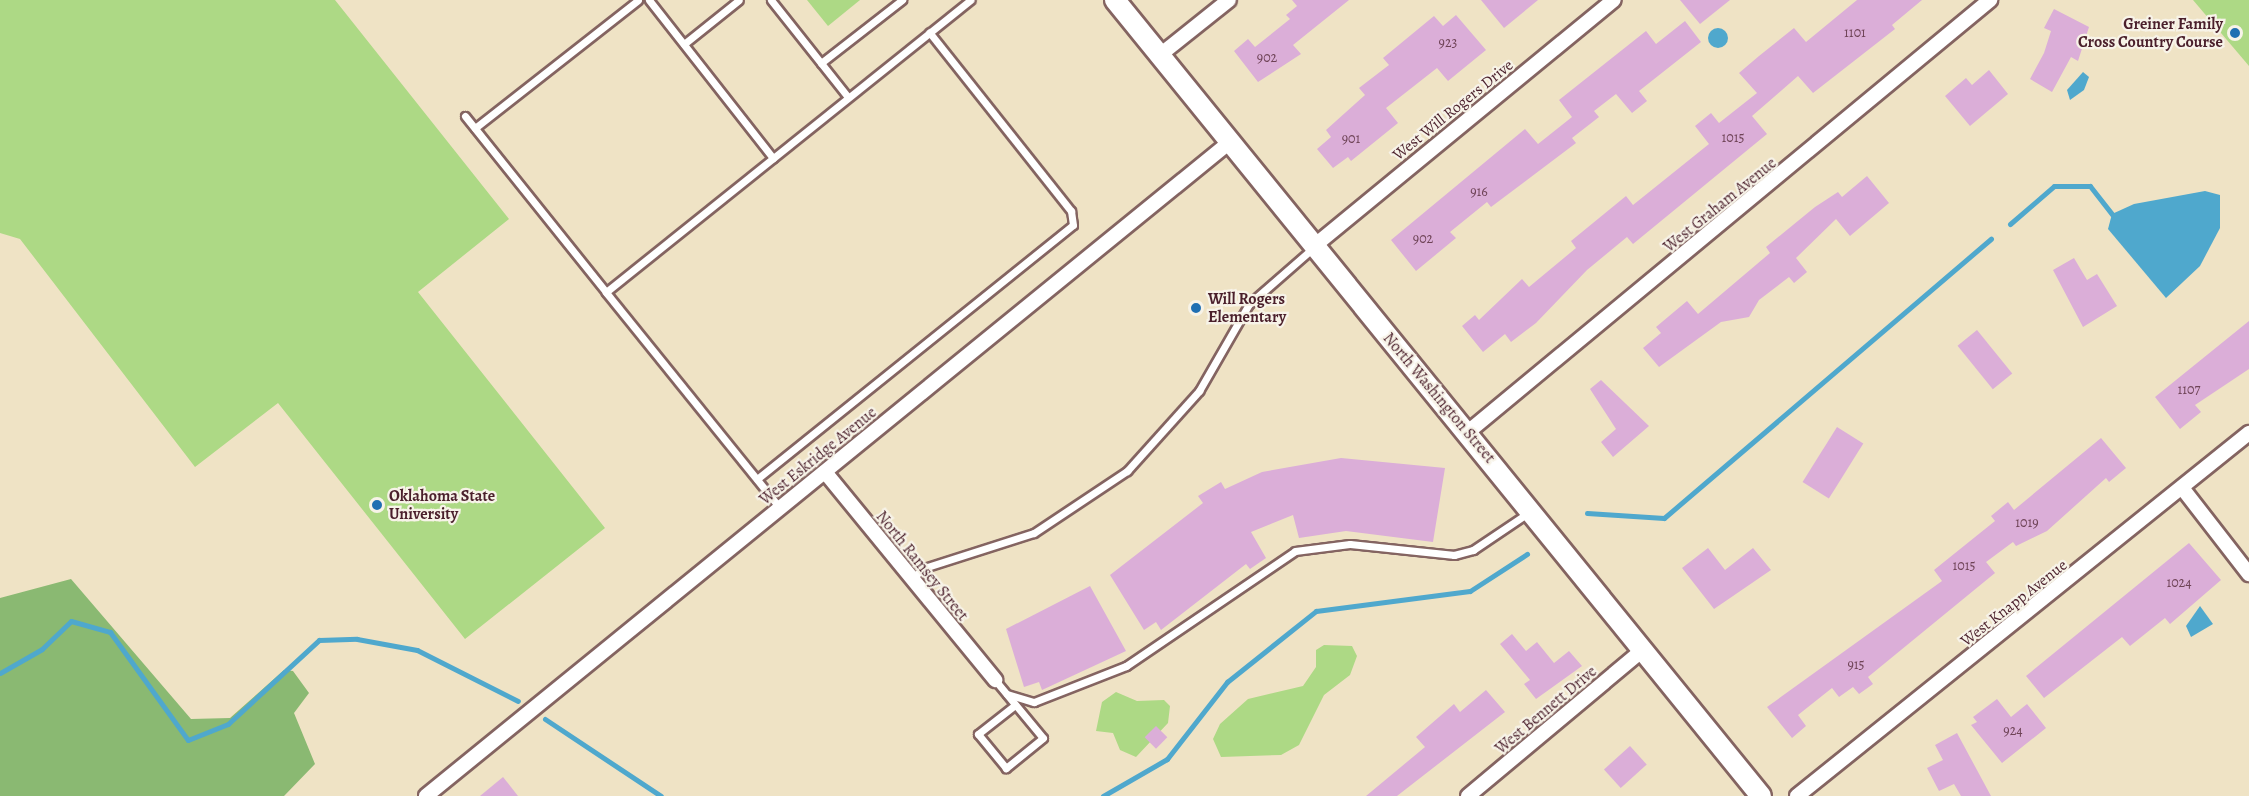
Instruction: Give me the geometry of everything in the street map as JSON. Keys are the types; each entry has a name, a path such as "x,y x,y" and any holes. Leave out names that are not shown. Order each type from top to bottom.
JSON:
{"main road":[{"name":"North Washington Street","path":"1115,0 1231,141 1313,248 1533,511 1761,796"}],"street":[{"path":"1160,55 1229,0"},
{"name":"West Will Rogers Drive","path":"1313,248 1614,0"},
{"name":"West Graham Avenue","path":"1468,432 1990,0"},
{"name":"West Eskridge Avenue","path":"426,796 1231,141"},
{"name":"West Knapp Avenue","path":"1797,796 2183,489 2249,433"},
{"name":"North Ramsey Street","path":"825,472 995,680"},
{"path":"2183,489 2249,574"},
{"name":"West Bennett Drive","path":"1468,796 1644,649"}],"lane":[{"path":"475,128 638,0"},
{"path":"649,0 773,158"},
{"path":"684,44 739,0"},
{"path":"771,0 848,97"},
{"path":"821,63 902,0"},
{"path":"606,292 970,0"},
{"path":"757,479 1072,225 1066,205 929,32"},
{"path":"465,116 780,508"},
{"path":"911,579 924,568 1034,533 1127,471 1198,391 1249,304 1313,248"},
{"path":"1007,694 1034,702 1126,666 1294,551 1350,544 1454,555 1473,550 1533,511"},
{"path":"995,680 1043,738 1006,768 978,734 1015,705"}],"green space":[{"path":"0,0 335,0 509,219 418,292 605,528 465,639 278,403 195,467 20,239 0,233"},
{"path":"807,0 860,0 828,26"},
{"name":"Greiner Family Cross Country Course","path":"2193,0 2249,0 2249,66"},
{"path":"71,579 191,719 230,718 284,670 293,671 309,693 294,713 315,764 284,796 0,796 0,598"},
{"path":"1324,645 1352,646 1357,656 1350,675 1324,695 1299,745 1281,755 1221,757 1213,739 1220,724 1248,699 1303,686 1316,667 1316,650"},
{"path":"1116,692 1137,701 1164,700 1170,706 1168,723 1136,757 1120,750 1113,733 1096,731 1102,702"}],"water":[{"path":"1718,28 1725,31 1728,38 1725,45 1718,48 1711,45 1708,38 1711,31"},
{"path":"2083,72 2089,77 2084,90 2070,100 2067,90"},
{"path":"2205,191 2220,195 2220,228 2200,266 2166,298 2108,229 2112,214 2134,204"},
{"path":"2200,606 2213,624 2191,637 2186,626"}],"building":[{"path":"1292,0 1349,0 1293,45 1301,54 1258,82 1234,51 1248,39 1255,47 1290,19 1286,15 1297,6"},
{"path":"1481,0 1538,0 1504,28"},
{"path":"1680,0 1730,0 1700,24"},
{"path":"1857,0 1922,0 1892,25 1895,29 1813,93 1798,76 1752,116 1767,134 1633,244 1627,237 1587,270 1536,323 1511,342 1505,334 1483,352 1462,326 1475,315 1479,320 1522,279 1529,287 1576,248 1571,241 1626,196 1633,205 1709,144 1695,126 1711,113 1719,123 1757,93 1739,73 1759,56 1794,28 1806,42"},
{"path":"2054,9 2089,27 2078,61 2071,57 2052,92 2030,79 2044,53 2051,31 2044,28"},
{"path":"1456,15 1486,50 1448,81 1437,68 1386,108 1398,123 1351,161 1348,157 1333,168 1317,149 1331,137 1326,130 1365,95 1359,88 1389,65 1383,58 1434,16 1443,26"},
{"path":"1685,21 1701,42 1639,91 1647,101 1632,113 1616,94 1594,111 1599,117 1572,138 1576,143 1491,207 1487,202 1450,232 1456,238 1416,271 1391,240 1525,129 1538,144 1572,117 1559,100 1646,31 1656,44"},
{"path":"1989,70 2008,94 1970,126 1945,96 1966,78 1972,85"},
{"path":"1867,176 1889,203 1850,236 1836,219 1796,258 1807,272 1794,283 1789,277 1759,300 1749,317 1721,322 1659,367 1643,348 1661,333 1656,327 1687,301 1698,314 1770,253 1766,247 1815,207 1838,192 1842,197"},
{"path":"2074,258 2087,280 2097,274 2117,306 2083,327 2053,270"},
{"path":"2249,321 2249,369 2195,405 2201,412 2180,429 2155,397"},
{"path":"1977,330 2012,374 1993,389 1958,346"},
{"path":"1601,380 1649,426 1613,457 1601,442 1616,429 1590,389"},
{"path":"1837,427 1863,443 1829,499 1803,482"},
{"path":"2101,438 2126,468 2109,482 2106,478 2047,531 2016,546 2013,542 1986,562 1995,573 1868,677 1873,684 1859,694 1853,687 1839,697 1832,688 1798,715 1806,726 1792,738 1767,707 1942,581 1934,570 1995,521 1991,516 2008,502 2014,510"},
{"path":"1341,458 1445,468 1433,542 1346,531 1299,538 1293,515 1251,532 1266,558 1250,569 1246,564 1161,630 1156,622 1144,630 1110,575 1203,503 1198,496 1221,482 1225,489 1262,472"},
{"path":"2189,543 2221,580 2170,624 2165,618 2130,646 2122,637 2044,698 2026,676"},
{"path":"1708,548 1725,570 1753,548 1771,570 1714,609 1682,568"},
{"path":"1090,586 1126,651 1042,690 1039,682 1024,687 1006,629"},
{"path":"1512,634 1526,651 1537,642 1554,663 1569,651 1582,666 1536,699 1524,684 1530,680 1500,644"},
{"path":"1486,690 1505,712 1397,796 1366,796 1425,747 1416,737 1454,704 1460,712"},
{"path":"1997,699 2011,717 2027,704 2046,728 2002,763 1971,725 1977,722 1973,717"},
{"path":"1156,726 1167,737 1156,749 1145,737"},
{"path":"1957,733 1991,796 1961,796 1954,784 1939,791 1927,768 1943,760 1935,745"},
{"path":"1630,746 1647,765 1621,788 1604,769"},
{"path":"503,777 518,796 480,796"}],"waterway":[{"path":"2010,224 2054,186 2090,186 2112,214"},
{"path":"1587,513 1664,518 1991,239"},
{"path":"1103,796 1167,759 1227,682 1316,611 1470,591 1527,554"},
{"path":"0,673 42,649 71,621 110,632 188,740 228,724 319,640 357,639 417,650 518,701"},
{"path":"545,719 661,796"}],"place":[{"name":"Greiner Family Cross Country Course","path":"2235,33"},
{"name":"Will Rogers Elementary","path":"1196,308"},
{"name":"Oklahoma State University","path":"377,505"}]}
